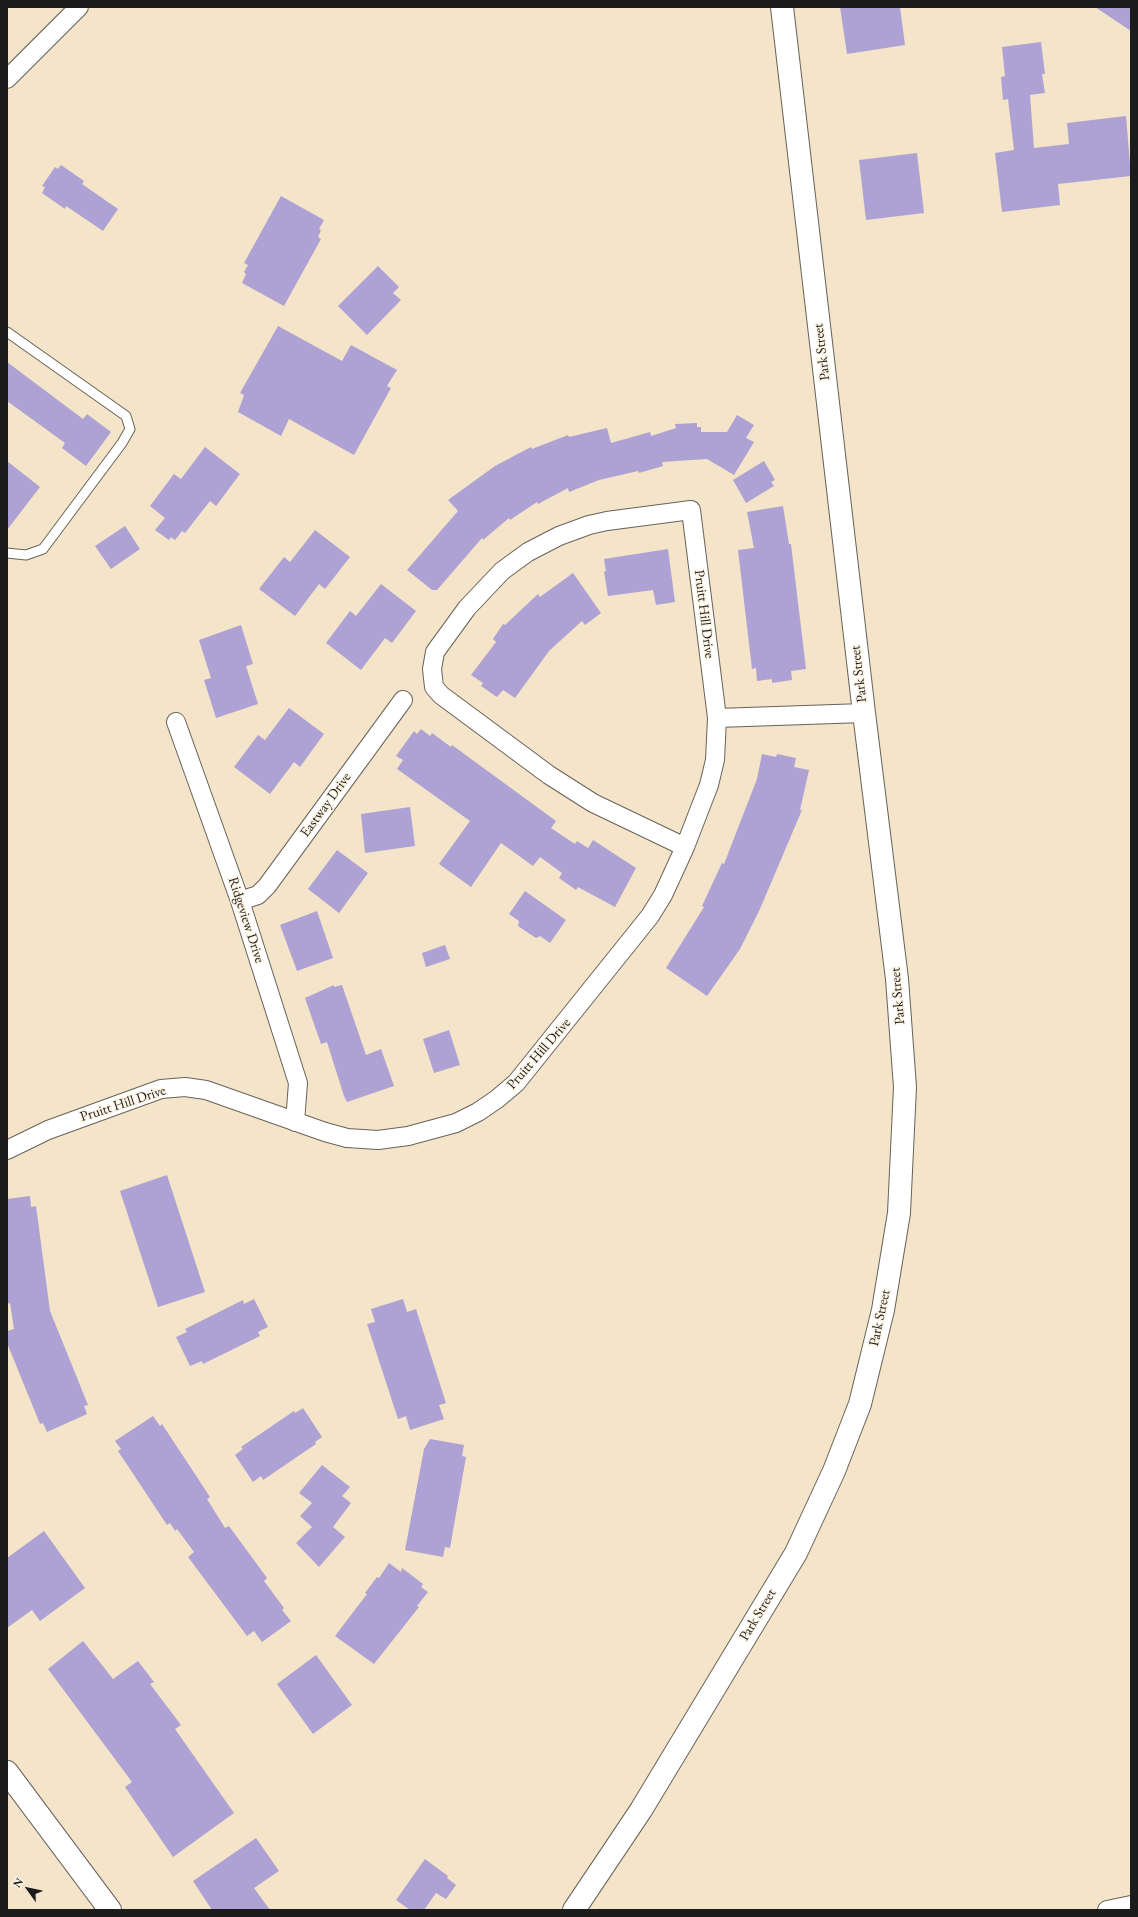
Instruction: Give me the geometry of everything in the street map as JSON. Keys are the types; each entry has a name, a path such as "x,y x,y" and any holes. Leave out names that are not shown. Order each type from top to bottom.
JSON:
{"street":[{"path":"7,79 79,7"},
{"name":"Park Street","path":"574,1910 641,1810 796,1553 834,1471 860,1404 883,1310 899,1213 905,1087 897,979 864,713 782,7"},
{"name":"Pruitt Hill Drive","path":"7,1150 48,1130 161,1089 185,1087 206,1090 295,1122 347,1138 378,1140 408,1136 456,1123 478,1112 516,1083 634,938 663,895 685,847 709,785 715,760 717,718 690,510 607,521 590,525 559,536 528,552 502,571 467,608 435,652 432,669 434,687 441,695 549,775 593,803 685,847"},
{"name":"Eastway Drive","path":"240,901 258,895 267,886 403,700"},
{"path":"717,718 864,713"},
{"name":"Ridgeview Drive","path":"176,722 240,901 298,1083 295,1122"},
{"path":"7,1772 110,1910"},
{"path":"1107,1910 1131,1905"}],"lane":[{"path":"7,332 126,416 130,429 122,443 43,549 26,555 7,553"}],"building":[{"path":"840,7 900,7 905,45 847,54"},
{"path":"1095,7 1131,7 1131,31"},
{"path":"1041,42 1045,74 1042,74 1045,93 1030,95 1034,148 1069,144 1067,123 1126,116 1131,176 1058,184 1060,205 1002,212 995,153 1014,150 1008,99 1003,100 1001,77 1005,76 1002,47"},
{"path":"917,153 924,213 866,220 859,160"},
{"path":"61,165 84,181 82,184 118,209 103,231 66,206 65,209 42,193 45,187 42,186 55,167 58,169"},
{"path":"281,196 324,220 319,229 321,230 318,237 321,239 284,306 242,283 246,274 244,272 248,265 244,263"},
{"path":"378,266 399,287 393,293 401,300 367,335 338,306"},
{"path":"278,326 342,361 351,345 397,370 387,386 391,388 354,455 289,419 281,436 238,412 244,395 240,393"},
{"path":"7,362 83,419 87,414 111,432 86,466 62,448 65,443 7,401"},
{"path":"737,415 754,425 746,438 754,442 734,475 707,459 662,462 663,466 639,473 638,471 599,480 569,492 568,488 538,504 537,502 510,520 509,518 483,540 482,538 437,590 432,590 407,570 458,511 448,500 495,466 531,447 532,449 568,435 569,437 607,428 611,443 650,432 651,436 676,428 675,424 697,423 697,427 701,427 701,432 727,432"},
{"path":"205,447 240,474 216,506 210,501 185,533 182,531 175,540 171,537 169,540 155,530 165,518 150,506 174,474 181,479"},
{"path":"7,461 40,487 7,530"},
{"path":"764,461 775,480 771,482 774,486 746,503 733,480"},
{"path":"783,506 789,544 791,544 806,669 791,671 792,680 772,683 772,679 757,681 756,668 752,669 738,550 754,548 747,512"},
{"path":"125,526 140,549 111,569 95,546"},
{"path":"315,530 350,557 325,589 319,584 295,616 259,589 284,557 290,562"},
{"path":"668,549 675,602 656,605 653,590 608,596 604,572 606,571 604,559"},
{"path":"573,573 601,613 585,625 582,621 549,651 515,698 503,690 497,697 481,686 483,683 471,675 496,642 493,639 503,624 505,625 538,594 540,597"},
{"path":"381,584 416,611 392,643 385,638 361,670 326,643 350,611 356,616"},
{"path":"241,625 253,664 246,666 258,704 216,718 204,680 211,678 199,640"},
{"path":"289,708 324,734 300,767 294,762 270,794 234,767 258,735 265,740"},
{"path":"421,729 430,736 432,733 451,747 452,745 556,821 551,828 575,844 577,841 588,848 593,840 636,868 615,907 578,887 576,890 559,878 562,873 540,857 533,866 501,843 471,887 439,864 470,821 397,769 403,760 396,756 414,731 417,734"},
{"path":"762,754 776,757 777,754 796,758 794,767 809,770 800,810 802,810 760,909 740,949 707,996 666,968 704,907 702,906 722,863 724,864 757,779"},
{"path":"410,807 415,846 365,853 361,814"},
{"path":"337,850 368,873 339,913 308,889"},
{"path":"525,891 566,920 550,943 540,936 536,938 518,926 519,921 509,914"},
{"path":"317,911 333,958 297,971 280,925"},
{"path":"445,945 450,959 426,967 422,953"},
{"path":"334,985 334,987 342,985 366,1055 381,1049 394,1086 347,1102 327,1042 321,1044 305,998"},
{"path":"449,1030 460,1065 434,1073 423,1039"},
{"path":"167,1175 205,1292 158,1307 120,1191"},
{"path":"30,1196 31,1207 36,1206 50,1311 88,1405 84,1406 87,1414 47,1432 43,1423 40,1424 7,1343 7,1331 14,1329 10,1303 7,1304 7,1199"},
{"path":"254,1299 268,1327 258,1332 260,1336 203,1364 202,1361 190,1366 176,1337 187,1332 185,1329 243,1300 244,1304"},
{"path":"403,1299 407,1312 416,1309 446,1403 439,1405 444,1419 410,1430 406,1416 398,1419 367,1324 375,1322 371,1309"},
{"path":"303,1408 322,1437 315,1442 316,1444 263,1480 261,1476 253,1482 235,1455 243,1449 241,1447 294,1411 295,1413"},
{"path":"153,1416 160,1426 162,1424 210,1497 207,1499 225,1528 229,1526 267,1578 264,1581 284,1608 282,1610 291,1621 262,1642 254,1631 247,1636 188,1557 194,1552 177,1529 175,1531 170,1523 167,1525 118,1451 121,1449 115,1441"},
{"path":"430,1439 464,1445 462,1456 466,1457 450,1548 445,1547 443,1557 405,1550 424,1449"},
{"path":"322,1465 350,1487 342,1496 351,1503 333,1527 345,1537 319,1567 296,1543 312,1527 300,1516 312,1503 299,1493"},
{"path":"44,1531 85,1588 40,1621 32,1610 7,1628 7,1558"},
{"path":"389,1563 401,1572 402,1568 423,1584 421,1587 428,1592 417,1606 419,1607 374,1664 335,1636 367,1594 365,1593 377,1577 379,1578"},
{"path":"83,1641 113,1679 138,1661 154,1682 150,1684 181,1725 175,1729 234,1813 173,1857 125,1787 132,1782 48,1669"},
{"path":"316,1655 352,1705 313,1734 277,1684"},
{"path":"256,1838 279,1871 254,1888 270,1910 212,1910 193,1881"},
{"path":"425,1859 448,1876 447,1878 456,1885 446,1899 436,1893 424,1910 410,1910 396,1900"}]}
